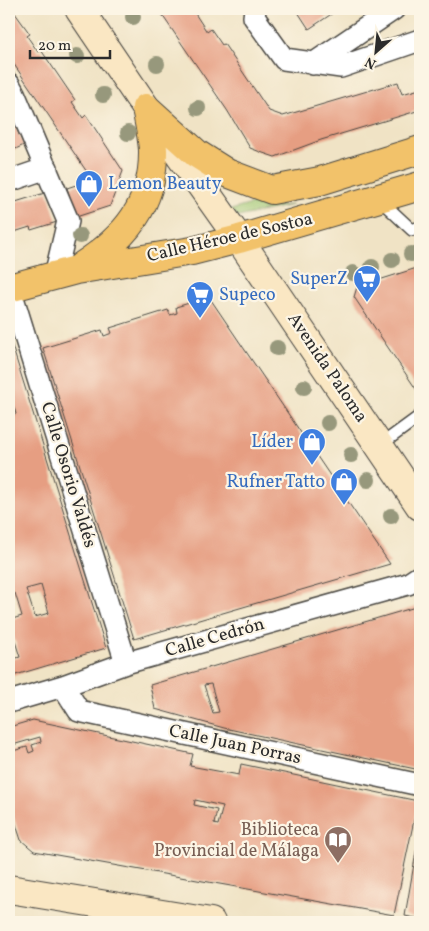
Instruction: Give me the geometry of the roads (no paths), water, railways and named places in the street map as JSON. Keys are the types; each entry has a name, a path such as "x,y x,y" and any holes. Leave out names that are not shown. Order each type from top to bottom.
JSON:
{"main road":[{"name":"Avenida Paloma","path":"79,9 420,506"},
{"name":"Avenida Paloma","path":"146,108 197,154 228,173 272,190"},
{"name":"Avenida Paloma","path":"66,273 106,250 131,223 143,203 152,176 153,149 146,108"},
{"name":"Calle Héroe de Sostoa","path":"272,190 320,181 420,150"},
{"name":"Calle Héroe de Sostoa","path":"10,288 66,273 239,240 420,186"},
{"path":"10,886 211,922"}],"street":[{"path":"255,9 254,17 284,59 341,67 420,40"},
{"path":"313,64 394,9"},
{"path":"10,91 47,168 68,221 66,273"},
{"path":"9,180 47,168"},
{"name":"Calle Osorio Valdés","path":"10,288 126,663"},
{"name":"Calle Cedrón","path":"9,702 63,686 126,663 408,584 420,576"},
{"name":"Calle Juan Porras","path":"63,686 79,710 420,785"}],"lane":[{"path":"378,199 412,230 420,227"},
{"path":"380,446 420,416"}],"place":[{"name":"Lemon Beauty","path":"89,208"},
{"name":"SuperZ","path":"367,303"},
{"name":"Supeco","path":"200,319"},
{"name":"Líder","path":"312,466"},
{"name":"Rufner Tatto","path":"344,506"},
{"name":"Biblioteca Provincial de Málaga","path":"338,864"}]}
